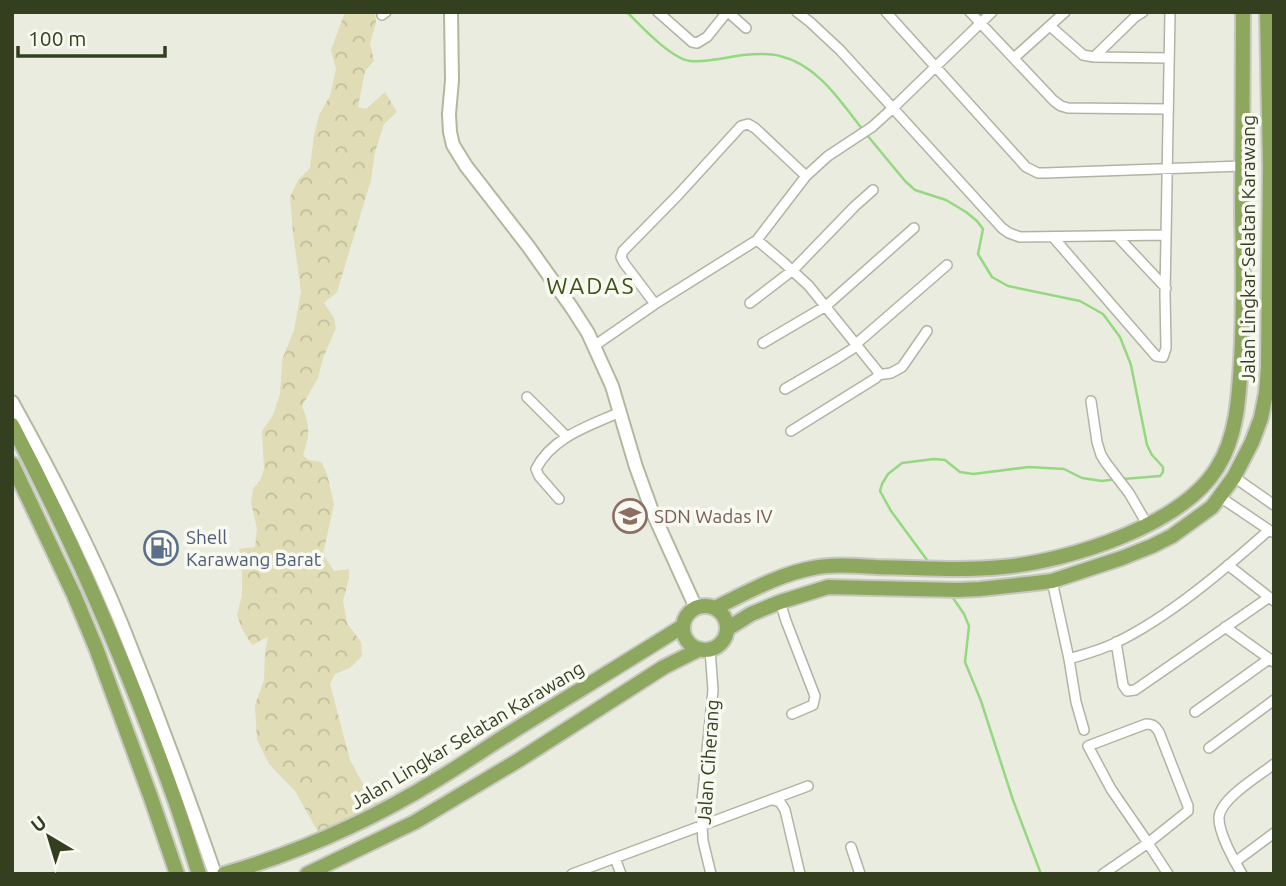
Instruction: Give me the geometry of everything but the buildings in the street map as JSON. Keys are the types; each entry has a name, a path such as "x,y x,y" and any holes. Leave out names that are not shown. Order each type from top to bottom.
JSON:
{"main road":[{"path":"451,12 452,79 449,114 453,145 572,308 594,346 612,386 652,511 696,608"},
{"name":"Jalan Lingkar Selatan Karawang","path":"715,608 767,584 813,568 836,566 982,569 1032,564 1069,555 1116,538 1169,513 1197,493 1207,482 1226,450 1239,396 1243,326 1243,12"},
{"name":"Jalan Lingkar Selatan Karawang","path":"727,629 751,614 828,587 954,590 1052,581 1122,558 1172,536 1205,512 1220,497 1234,477 1261,418 1270,352 1272,166 1267,12"},
{"path":"1243,263 1269,261"},
{"path":"12,402 55,481 122,624 215,874"},
{"path":"12,425 80,561 112,637 168,781 199,874"},
{"path":"12,464 92,637 177,874"},
{"path":"307,874 415,822 519,760 664,667 705,649 719,646 725,638 726,620 715,608 702,606 687,615 683,626 687,641 693,646 705,649"},
{"name":"Jalan Lingkar Selatan Karawang","path":"224,874 285,855 344,830 394,804 683,626"},
{"path":"186,834 194,814"}],"street":[{"path":"657,12 692,42 697,43 707,37 728,12 746,28"},
{"path":"797,12 840,51 1009,233 1020,237 1166,235"},
{"path":"886,12 1026,167 1033,171 1038,173 1242,166"},
{"path":"970,12 1061,106 1168,109"},
{"path":"594,346 757,240 806,176 828,156 872,127 992,12"},
{"path":"1014,58 1065,12"},
{"path":"1094,58 1143,12"},
{"path":"1053,237 1148,348 1156,356 1164,356 1170,12"},
{"path":"1050,26 1083,55 1094,58 1169,58"},
{"path":"655,304 624,263 621,257 623,251 741,126 748,124 755,128 806,176"},
{"path":"750,303 793,270 873,190"},
{"path":"763,343 826,306 914,228"},
{"path":"1118,237 1166,288"},
{"path":"757,240 793,270 826,306 877,370 878,375"},
{"path":"785,389 856,345 947,265"},
{"path":"791,431 878,375 891,373 902,367 927,331"},
{"path":"527,397 566,436"},
{"path":"1091,401 1097,442 1106,463 1129,493 1147,524"},
{"path":"559,499 538,476 536,469 554,446 566,436 620,412"},
{"path":"1234,477 1274,505"},
{"path":"1069,659 1116,642 1158,618 1271,532 1220,497"},
{"path":"1116,642 1123,685 1131,691 1140,688 1225,627 1271,599 1228,565"},
{"path":"1052,581 1084,730"},
{"path":"780,602 815,696 813,705 792,714"},
{"path":"1195,712 1271,661 1225,627"},
{"name":"Jalan Ciherang","path":"705,649 713,690 701,825 711,874"},
{"path":"1209,748 1274,700"},
{"path":"1103,874 1148,843 1187,813 1188,806 1159,732 1156,726 1146,723 1088,746 1111,789 1148,843 1168,874"},
{"path":"1242,874 1220,828 1219,816 1231,796 1274,764"},
{"path":"572,874 808,786"},
{"path":"771,800 780,802 785,810 800,874"},
{"path":"1235,862 1274,833"},
{"path":"851,847 860,874"},
{"path":"615,858 621,874"}],"green space":[{"path":"345,12 375,12 376,23 370,43 374,61 365,71 358,107 366,109 385,92 397,112 384,124 375,152 371,180 337,292 324,303 334,318 336,328 318,378 302,406 308,430 303,455 308,460 322,463 334,504 323,554 334,571 349,569 343,601 347,623 361,642 362,656 350,668 335,674 330,684 350,760 377,803 318,832 295,791 269,764 257,740 255,705 264,680 268,637 252,645 237,615 242,595 239,549 255,547 257,529 251,502 253,489 260,481 264,469 262,431 273,415 280,394 282,360 294,330 301,292 290,197 298,180 310,168 319,115 330,96 336,69 331,50"}],"waterway":[{"path":"627,12 665,48 682,59 701,61 762,54 794,61 817,76 837,96 863,130"},
{"path":"867,135 915,190 946,200 977,221 983,229 978,254 992,277 1008,286 1080,301 1103,314 1120,337 1131,365 1147,445 1163,467 1160,476 1123,479"},
{"path":"930,564 891,511 880,491 888,474 902,463 934,459 945,460 960,472 973,474 1029,467 1064,469 1082,478 1102,481 1117,479"},
{"path":"951,595 969,626 965,662 1041,874"}],"place":[{"name":"SDN Wadas IV","path":"630,516"},
{"name":"Shell Karawang Barat","path":"161,548"}],"district":[{"name":"WADAS","path":"591,285"}]}
